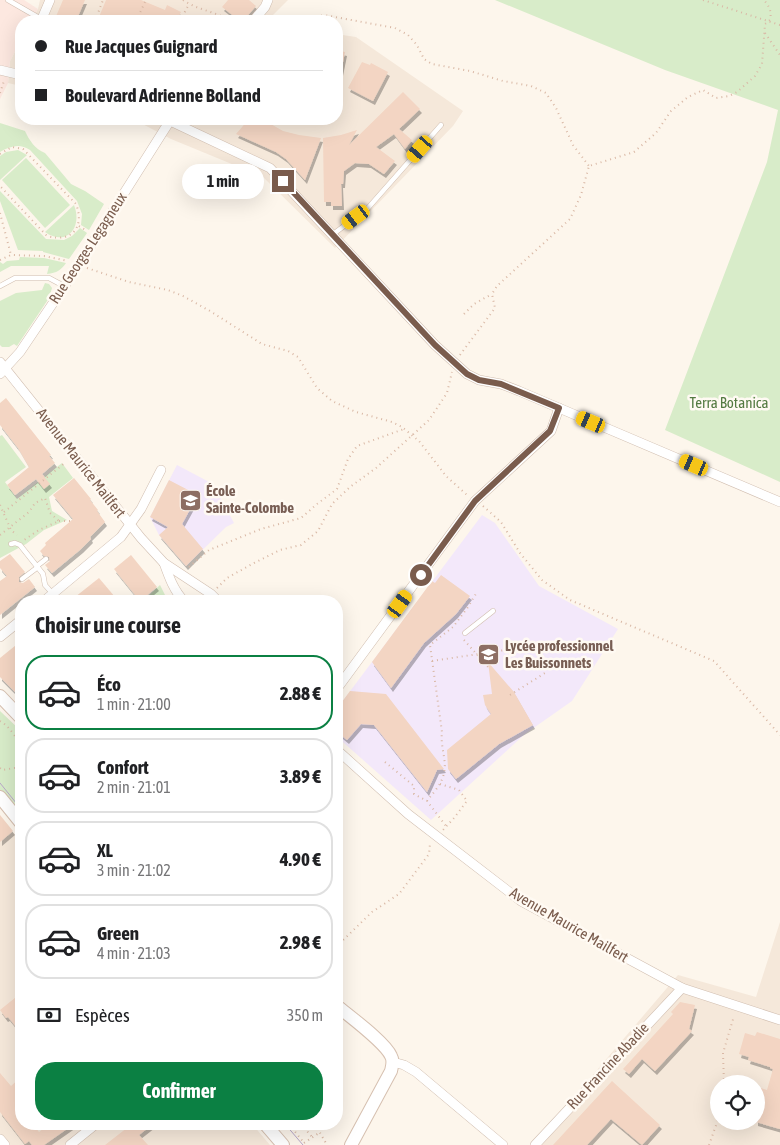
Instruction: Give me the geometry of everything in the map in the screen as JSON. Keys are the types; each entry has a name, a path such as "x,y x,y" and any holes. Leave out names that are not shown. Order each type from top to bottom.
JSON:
{"main road":[{"path":"0,696 15,712"},
{"path":"0,797 15,816"},
{"path":"343,1011 372,1035 391,1055 393,1062 391,1071 350,1145"},
{"path":"270,1130 283,1145"}],"street":[{"path":"43,15 50,0"},
{"path":"258,15 268,0"},
{"name":"Rue Georges Legagneux","path":"2,368 20,352 78,266 165,125"},
{"path":"181,125 270,168 435,345 467,374 479,380 501,384 780,502"},
{"name":"Avenue Maurice Mailfert","path":"2,368 131,526 164,563 211,594"},
{"path":"343,680 475,501 550,431 559,408"},
{"path":"53,594 122,537 142,509 161,470"},
{"name":"Avenue Maurice Mailfert","path":"164,563 178,595"},
{"path":"0,637 15,625"},
{"name":"Avenue Maurice Mailfert","path":"343,755 408,814 521,901 563,926 682,988 780,1020"},
{"name":"Rue Francine Abadie","path":"535,1145 682,988"},
{"path":"393,1062 404,1065 416,1072 503,1145"},
{"path":"70,1145 89,1130"},
{"path":"0,1138 5,1145"}],"lane":[{"path":"8,0 33,15"},
{"path":"332,235 368,208 441,125"},
{"path":"0,286 14,278 49,278 64,286"},
{"path":"11,544 20,545 38,566 43,574 45,585 53,594"},
{"path":"22,579 46,559"},
{"path":"463,635 493,611"}],"path":[{"path":"97,15 103,0"},
{"path":"139,15 146,0"},
{"path":"183,0 188,4 220,15"},
{"path":"703,0 780,26"},
{"path":"589,166 634,152 656,133 671,111 688,97 703,90 716,98 729,96 737,92 756,76 762,64 765,24 770,20 771,10 764,0"},
{"path":"183,15 188,4"},
{"path":"343,18 395,28 408,35 417,45 424,59 432,64 531,86 546,93 556,108 573,145 589,166"},
{"path":"765,33 780,55"},
{"path":"0,93 3,73"},
{"path":"0,154 12,147 23,149 76,204 79,212 79,226 68,236 55,238 47,236 0,186"},
{"path":"464,314 474,304 492,294 497,286 570,219 581,195 589,166"},
{"path":"0,212 11,255"},
{"path":"0,260 11,255 44,256 70,261 78,266 129,282 168,290 210,311 262,344 288,351 298,357 317,388 332,401 356,412 392,422 404,428 419,440 446,476 463,493 501,522 520,554 542,580 570,600 714,662 780,735"},
{"path":"211,594 227,578 254,563 280,550 301,545 318,531 332,504 430,420 447,393 454,362 495,308 492,294"},
{"path":"182,575 209,550 261,529 301,518 337,489 348,459 357,446 404,428"},
{"path":"3,512 66,462"},
{"path":"0,535 29,512 35,503 45,498 50,513 59,521"},
{"path":"0,507 9,527 17,535"},
{"path":"20,545 39,530 59,521 72,521"},
{"path":"164,595 172,585"},
{"path":"427,801 440,783 444,769 442,732 430,644 453,627 477,592"},
{"path":"453,627 457,632"},
{"path":"463,635 488,667"},
{"path":"432,661 505,650 517,640"},
{"path":"510,695 545,673"},
{"path":"0,721 3,722 15,737"},
{"path":"385,762 414,786 414,794 427,801 446,826"},
{"path":"0,768 2,770 15,769"},
{"path":"343,940 372,912 398,894 429,854 429,845 466,801 459,790 440,783"},
{"path":"724,1075 723,1053 734,1016"},
{"path":"294,1130 304,1143 319,1133"},
{"path":"306,1130 312,1137"},
{"path":"318,1130 327,1145"},
{"path":"709,1145 714,1130"}],"shaded area":[{"path":"0,0 24,0 38,9 34,15 15,15 15,51 10,61 8,83 0,99"},
{"path":"40,0 288,0 273,15 34,15"},
{"path":"343,35 356,37 463,111 453,126 335,248 263,177 171,139 144,125 343,125"},
{"path":"15,51 15,85 8,83 10,61"},
{"name":"École Sainte-Colombe","path":"177,465 213,484 234,523 226,527 186,566 159,535 150,517"},
{"name":"Lycée professionnel Les Buissonnets","path":"482,515 495,523 539,586 618,629 572,701 525,734 431,820 343,742 343,701"},
{"path":"0,816 15,835 15,1130 257,1130 270,1145 0,1145"},
{"path":"780,922 780,1145 533,1145 678,975 756,997"}],"green space":[{"name":"Terra Botanica","path":"495,0 780,0 780,482 665,430 767,162 778,110 665,70"},
{"path":"0,123 25,131 33,144 45,153 71,184 104,204 89,230 81,225 82,214 77,201 30,150 15,146 0,152"},
{"path":"18,150 27,155 0,180 0,156 6,152"},
{"path":"26,158 70,205 45,228 2,180"},
{"path":"0,191 46,239 64,240 72,236 80,228 87,233 69,259 43,251 18,250 0,201"},
{"path":"74,205 76,221 71,233 60,237 45,232"},
{"path":"20,257 44,258 66,263 58,271 50,274 47,274 49,266 11,266 0,272 0,262 3,264 7,261 19,260"},
{"path":"45,283 49,284 52,288 49,298 17,346 14,344 9,347 2,347 0,345 0,301 16,293 42,290"},
{"path":"2,435 26,467 5,482 17,499 62,463 73,478 49,497 52,511 67,520 44,530 26,544 0,558 0,436"},
{"path":"160,585 165,595 149,595"},
{"path":"0,711 15,725 15,809 0,790"}],"building":[{"path":"63,0 85,0 79,15 57,15"},
{"path":"106,0 141,0 165,10 167,5 181,12 179,15 100,15"},
{"path":"228,0 249,0 256,6 248,15 232,15 222,7"},
{"path":"362,62 370,65 371,63 388,72 373,101 348,88"},
{"path":"403,92 420,109 399,129 412,140 405,149 394,134 376,147 395,161 384,174 369,164 355,163 344,171 343,184 341,184 342,206 331,206 331,202 324,202 323,138 357,130 349,145"},
{"path":"244,125 272,125 283,131 321,138 305,180 286,159 276,152 236,134"},
{"path":"6,398 51,455 49,456 55,463 42,474 50,484 44,489 36,479 15,495 7,485 29,467 18,448 0,425 0,403"},
{"path":"74,478 91,499 105,522 81,549 52,573 45,565 50,561 49,557 44,556 40,551 46,545 45,543 73,519 53,495"},
{"path":"169,480 192,492 187,500 193,504 182,524 203,549 186,566 159,535 168,527 150,517"},
{"path":"10,554 25,572 19,577 19,582 23,583 29,579 35,587 25,595 15,595 15,603 0,615 0,581 7,576 0,568 0,561"},
{"path":"131,555 157,587 147,595 135,595 114,569"},
{"path":"441,575 470,596 456,614 424,643 391,688 372,662 432,581 435,583"},
{"path":"99,578 113,595 78,595"},
{"path":"15,646 15,692 0,677 0,658"},
{"path":"488,662 514,692 533,725 499,744 456,779 448,769 447,750 491,714 485,705 483,695 492,694"},
{"path":"350,691 386,694 444,769 437,770 427,792 374,725 361,724 347,740 343,737 343,700"},
{"path":"0,815 13,831 0,842"},
{"path":"15,998 15,1026 8,1017 6,1018 0,1010"},
{"path":"680,1002 695,1005 689,1029 692,1031 655,1071 642,1059 629,1074 623,1069 673,1014 671,1012"},
{"path":"757,1032 780,1039 780,1129 765,1125 765,1089 767,1090 773,1069 748,1060 749,1057 739,1054 745,1033 755,1036"},
{"path":"0,1073 11,1086 15,1082 15,1130 38,1130 39,1132 42,1130 65,1130 44,1145 32,1145 29,1141 25,1144 0,1112"},
{"path":"612,1081 660,1125 642,1145 611,1119 587,1145 553,1145"},
{"path":"124,1130 145,1130 139,1135 148,1145 105,1145"}],"tram line":[{"path":"0,783 15,802"},
{"path":"290,1130 303,1145"}],"place":[{"name":"École Sainte-Colombe","path":"190,500"},
{"name":"Lycée professionnel Les Buissonnets","path":"489,655"}],"route":[{"path":"283,181 435,345 467,374 479,380 501,384 559,408 550,431 475,501 421,575"}]}
